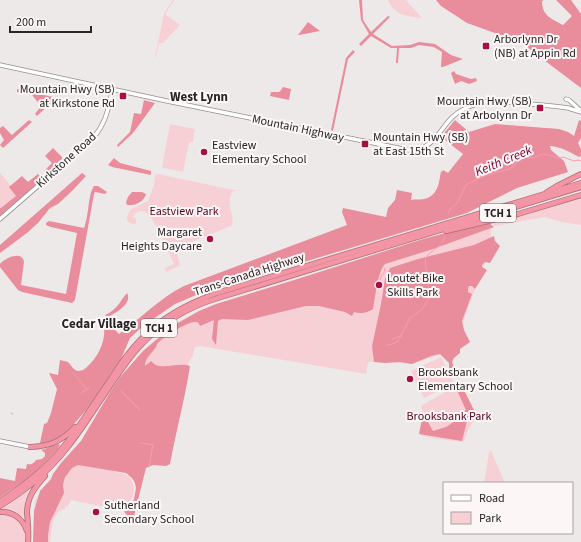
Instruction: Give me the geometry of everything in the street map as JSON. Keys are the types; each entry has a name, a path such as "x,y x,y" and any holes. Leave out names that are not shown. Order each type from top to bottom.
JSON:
{"highway":[{"path":"544,195 557,186 581,174"},
{"name":"Trans-Canada Highway","path":"0,502 25,484 49,463 66,443 124,359 142,337 163,320 188,304 217,293 581,184"},
{"name":"Trans-Canada Highway","path":"0,506 19,494 52,465 66,449 133,354 145,340 159,328 181,313 200,304 218,298 581,187"},
{"path":"428,234 512,215 581,195"},
{"path":"30,447 47,445 59,441 69,433 88,412"},
{"path":"28,542 29,527 27,507 31,494 66,449"},
{"path":"0,512 9,512 18,517 24,524 28,534"}],"main road":[{"name":"Mountain Highway","path":"0,65 403,150 421,149 432,143 456,114 465,108 486,102 494,101 553,106 581,111"},
{"name":"Kirkstone Road","path":"0,219 94,137 103,125 106,118 112,89"},
{"path":"566,99 581,111"},
{"path":"0,441 30,447"}],"green space":[{"path":"173,0 174,1 165,14 180,25 163,43 159,43 155,57 164,13"},
{"path":"388,0 406,0 422,18 406,16 398,12"},
{"path":"170,124 195,129 193,142 189,143 183,172 162,167"},
{"path":"0,173 20,196 0,214"},
{"name":"Eastview Park","path":"158,174 238,191 233,191 230,201 233,218 231,226 177,248 176,251 180,264 179,266 166,272 164,268 174,264 153,220 149,215 142,211 134,214 133,217 136,219 135,224 129,223 127,220 130,210 148,201 154,185 155,175"},
{"path":"581,198 581,225 561,222 545,217 495,226 492,223"},
{"path":"490,220 492,244 452,351 411,364 368,362 366,374 200,346 195,347 193,356 189,361 168,465 145,464 113,471 126,475 132,482 134,491 131,500 128,503 120,507 110,507 71,500 68,506 65,507 65,510 63,509 59,511 54,519 50,542 33,542 35,500 78,446 119,380 171,328 199,311 234,299"},
{"path":"441,357 454,383 424,398 411,371"},
{"name":"Brooksbank Park","path":"459,385 476,418 468,430 464,442 422,436 420,433 424,415 421,406"},
{"path":"491,450 505,482 484,482 489,453"},
{"path":"29,490 25,501 27,520 15,512 0,509 10,504"},
{"path":"0,514 15,517 20,522 25,532 25,542 0,542"}],"shaded area":[{"path":"359,0 362,0 363,20 371,32 388,16 390,17 373,34 392,46 410,45 419,42 435,44 451,55 463,59 441,67 442,52 434,47 419,45 411,48 399,48 398,63 396,63 397,48 391,48 371,36 361,46 359,44 369,34 361,20"},
{"path":"436,0 544,0 542,1 542,6 546,14 563,25 572,16 556,0 571,0 581,14 581,88 520,42 467,23 441,6"},
{"path":"308,22 320,31 298,35"},
{"path":"353,50 355,52 348,59 333,131 331,130 346,58"},
{"path":"454,71 456,74 471,79 476,78 477,81 469,84 461,81 455,84 451,73"},
{"path":"283,87 291,89 289,100 270,96 271,92 279,92"},
{"path":"17,89 53,97 52,102 37,116 35,114 41,106 32,95 17,92"},
{"path":"144,100 155,103 133,133 118,147 117,145 130,132 134,113 141,114"},
{"path":"29,120 32,122 3,148 0,145 4,140 0,133 0,128 3,126 12,135"},
{"path":"455,120 469,132 495,124 559,129 574,136 579,120 581,121 581,138 578,143 581,149 581,156 579,157 562,149 550,146 551,150 564,161 568,172 517,188 467,213 201,293 175,304 143,326 130,338 121,359 88,408 65,434 59,440 42,444 40,443 44,424 47,423 51,413 57,389 49,373 58,375 60,360 68,362 78,371 87,367 96,357 101,347 104,336 104,325 109,324 119,334 159,302 184,286 347,225 342,212 343,208 386,217 388,208 395,200 397,190 412,193 411,200 429,197 437,188 441,171 442,172 443,170 448,173 463,154 441,137"},
{"path":"53,148 64,159 47,175 44,171 52,163 45,156"},
{"path":"114,158 120,163 151,171 151,175 108,165"},
{"path":"82,173 86,176 73,190 58,204 50,208 38,223 27,233 0,253 0,245"},
{"path":"38,174 43,179 0,216 0,208 16,196 9,187 22,176 28,182"},
{"path":"94,186 98,186 107,192 105,194 95,192 94,194 75,300 72,303 18,290 0,267 0,264 13,256 20,256 23,258 24,262 21,285 66,294 77,233 51,227 46,225 46,223 49,221 84,228"},
{"path":"132,192 142,192 146,194 139,203 127,205 126,202"},
{"path":"484,219 494,227 430,250 385,264 380,272 373,309 368,311 362,313 354,312 352,316 345,312 319,306 306,306 248,320 222,319 218,321 216,345 212,339 214,320 200,326 197,322 192,322 166,336 158,343 147,358 145,366 151,361 155,365 160,366 190,366 188,378 170,464 166,466 153,465 146,468 132,524 128,523 129,517 124,510 132,504 134,499 136,488 132,478 126,473 78,465 72,468 65,477 63,485 64,493 50,522 48,542 33,542 34,511 40,491 51,479 61,463 81,441 120,377 143,351 176,324 199,311 216,304 453,231"},
{"path":"494,236 495,241 500,246 490,263 485,262 482,265 482,267 487,270 475,289 472,286 469,286 468,289 468,292 472,294 462,321 464,330 470,342 460,349 460,353 452,362 458,377 452,377 449,363 440,354 412,364 400,362 374,362 372,346 385,279 390,268 418,259 474,245"},
{"path":"127,293 128,301 122,308 107,317 105,315 115,308"},
{"path":"458,382 460,382 477,416 467,421 462,441 419,434 422,419 428,422 433,431 446,427 455,421 457,415 466,410 456,388"},
{"path":"59,444 60,445 57,450 30,478 0,497 0,478 15,481 17,468 26,469 27,464 32,464 36,460 42,459 45,456 45,453 41,450"}],"waterway":[{"name":"Keith Creek","path":"448,214 451,208 457,203 466,185 481,177 510,169 525,157 533,158 543,154 560,158 563,157 574,161 581,161"},
{"name":"Keith Creek","path":"387,345 398,341 409,319 422,309 429,299 431,294 428,292 429,280 425,260 427,256 442,243 445,237"},
{"path":"384,273 385,268"},
{"path":"380,282 381,276 384,274"},
{"name":"Keith Creek","path":"392,339 401,336"},
{"path":"73,373 87,389"},
{"path":"81,393 90,387"},
{"path":"121,391 140,410"},
{"path":"141,443 153,445 149,467"}],"place":[{"name":"Arborlynn Dr (NB) at Appin Rd","path":"486,46"},
{"name":"Mountain Hwy (SB) at Kirkstone Rd","path":"123,96"},
{"name":"Mountain Hwy (SB) at Arbolynn Dr","path":"540,108"},
{"name":"Mountain Hwy (SB) at East 15th St","path":"365,144"},
{"name":"Eastview Elementary School","path":"204,152"},
{"name":"Margaret Heights Daycare","path":"210,239"},
{"name":"Loutet Bike Skills Park","path":"379,285"},
{"name":"Brooksbank Elementary School","path":"410,379"},
{"name":"Sutherland Secondary School","path":"96,512"}],"district":[{"name":"West Lynn","path":"199,96"},
{"name":"Cedar Village","path":"99,323"}]}
